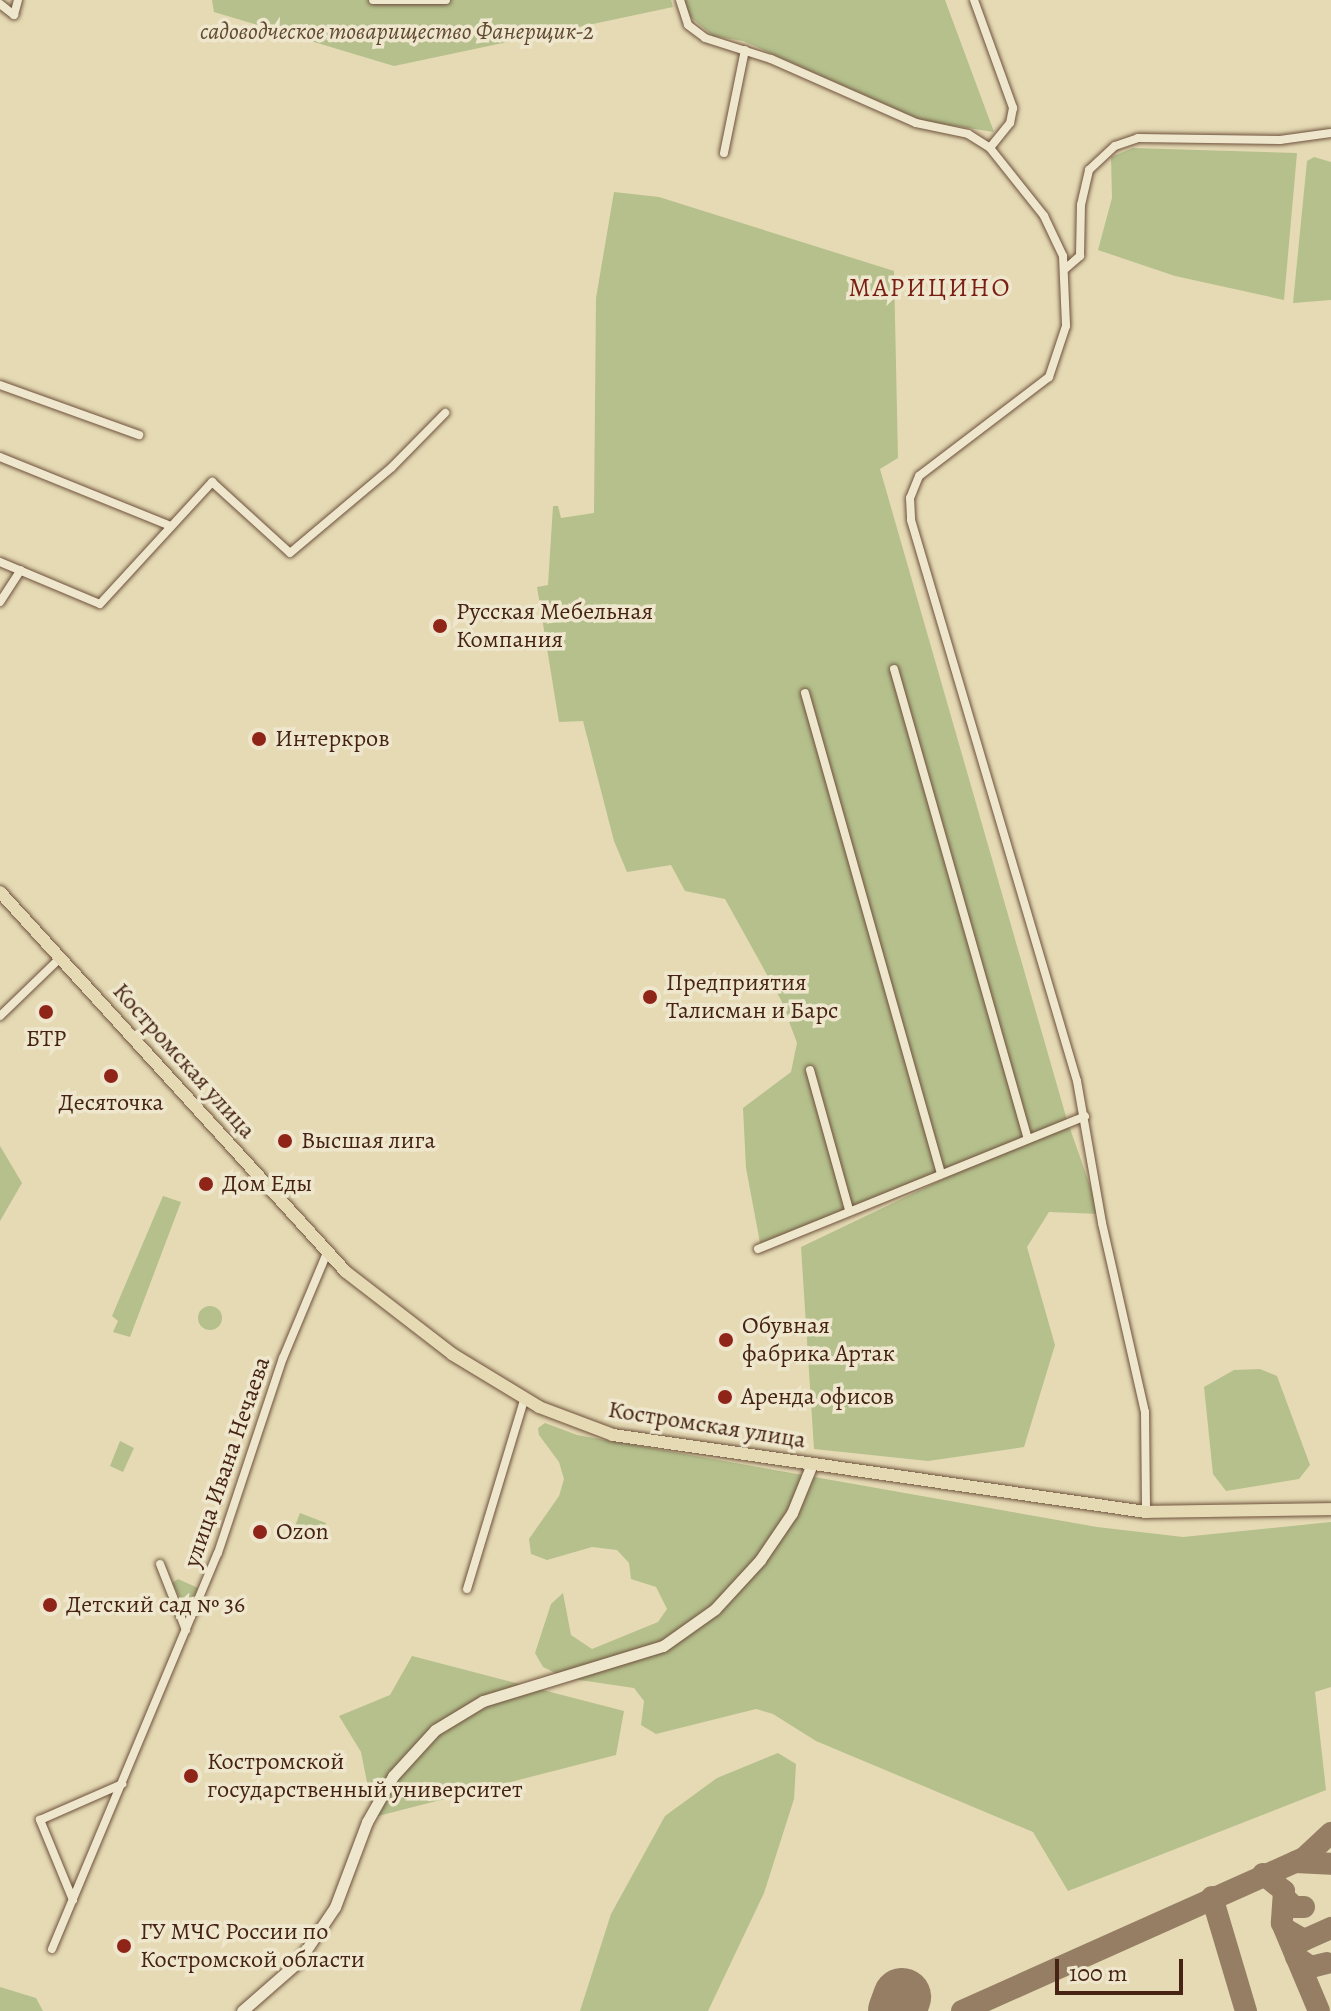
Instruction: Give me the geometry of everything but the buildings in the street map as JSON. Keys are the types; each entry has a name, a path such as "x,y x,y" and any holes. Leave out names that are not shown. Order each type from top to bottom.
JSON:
{"main road":[{"name":"Костромская улица","path":"0,892 327,1253 384,1306 524,1400 613,1435 1146,1512 1331,1509"},
{"path":"242,2011 298,1962 335,1907 367,1822 393,1776 435,1730 483,1701 663,1646 715,1609 760,1560 792,1513 812,1464"}],"street":[{"path":"0,4 14,15 18,0"},
{"path":"373,0 446,0"},
{"path":"680,0 695,33 745,50 916,123 968,134 990,148 1044,216 1065,269 1066,326 1049,377 915,481 910,498 911,520 1085,1116 1102,1223 1145,1412 1146,1512"},
{"path":"974,0 1013,108 1010,123 990,148"},
{"path":"724,153 745,50"},
{"path":"1065,269 1080,256 1081,205 1089,170 1115,146 1138,138 1280,140 1331,133"},
{"path":"0,385 139,435"},
{"path":"0,562 100,604 212,482 290,553 392,467 445,413"},
{"path":"0,457 171,526"},
{"path":"0,602 21,570"},
{"path":"894,669 1028,1138"},
{"path":"805,693 941,1173"},
{"path":"0,1016 60,958"},
{"path":"810,1070 849,1210"},
{"path":"758,1249 1085,1116"},
{"name":"улица Ивана Нечаева","path":"52,1949 237,1501 283,1358 327,1253"},
{"path":"467,1589 524,1400"},
{"path":"160,1564 186,1630"},
{"path":"73,1900 40,1820 123,1783"}],"green space":[{"name":"садоводческое товарищество Фанерщик-2","path":"212,0 671,0 673,7 394,66 214,12"},
{"path":"684,0 945,0 994,132 923,121 743,41 713,36 688,15"},
{"path":"1133,148 1297,153 1284,300 1175,276 1098,250 1112,198 1111,157"},
{"path":"1314,157 1331,162 1331,300 1293,303 1307,161"},
{"path":"614,192 659,197 894,271 898,458 880,469 1067,1120 1100,1214 1049,1212 1027,1247 1055,1345 1024,1447 928,1461 814,1449 801,1247 1048,1129 761,1248 746,1168 743,1108 791,1072 797,1043 781,1000 725,899 685,891 671,865 627,872 614,841 583,721 559,722 537,587 548,585 553,506 558,506 561,518 594,513 596,298"},
{"path":"0,1146 22,1183 0,1221"},
{"path":"163,1196 181,1202 130,1337 113,1332 118,1321 112,1316"},
{"path":"210,1306 219,1309 222,1318 219,1327 210,1330 201,1327 198,1318 201,1309"},
{"path":"1260,1369 1277,1376 1310,1465 1299,1479 1226,1491 1213,1474 1204,1387 1234,1370"},
{"path":"545,1423 577,1435 1097,1527 1183,1537 1331,1522 1331,1687 1315,1692 1326,1790 1068,1891 1033,1832 816,1741 773,1714 756,1709 656,1734 641,1725 644,1701 634,1688 566,1678 543,1667 535,1653 551,1604 563,1593 571,1635 592,1649 658,1622 667,1609 656,1587 631,1579 629,1563 617,1550 592,1547 547,1560 531,1554 529,1539 559,1496 564,1479 559,1462 539,1435 538,1428"},
{"path":"120,1441 134,1448 123,1472 110,1466"},
{"path":"300,1513 326,1523 321,1536 295,1526"},
{"path":"178,1579 198,1588 187,1611 172,1583"},
{"path":"412,1656 624,1711 616,1755 374,1817 361,1752 339,1716 390,1695"},
{"path":"778,1753 796,1764 794,1799 764,1893 708,2011 580,2011 611,1914 665,1816 717,1778"},
{"path":"0,1987 36,1998 43,2011 0,2011"}],"taxiway":[{"path":"962,2011 1304,1858 1331,1833"},
{"path":"1295,1862 1331,1864"},
{"path":"1263,1874 1284,1891 1282,1923 1319,2011"},
{"path":"1212,1897 1246,2011"},
{"path":"1284,1897 1294,1907 1304,1907"},
{"path":"1285,1929 1304,1940 1331,1928"},
{"path":"1296,1957 1311,1967 1327,1963"}],"runway":[{"path":"897,2011 902,1997"}],"place":[{"name":"Русская Мебельная Компания","path":"440,626"},
{"name":"Интеркров","path":"259,739"},
{"name":"Предприятия Талисман и Барс","path":"650,997"},
{"name":"БТР","path":"46,1012"},
{"name":"Десяточка","path":"111,1076"},
{"name":"Высшая лига","path":"285,1141"},
{"name":"Дом Еды","path":"206,1184"},
{"name":"Обувная фабрика Артак","path":"726,1340"},
{"name":"Аренда офисов","path":"725,1397"},
{"name":"Ozon","path":"260,1532"},
{"name":"Детский сад № 36","path":"50,1605"},
{"name":"Костромской государственный университет","path":"191,1776"},
{"name":"ГУ МЧС России по Костромской области","path":"124,1946"}],"district":[{"name":"МАРИЦИНО","path":"930,288"}]}
